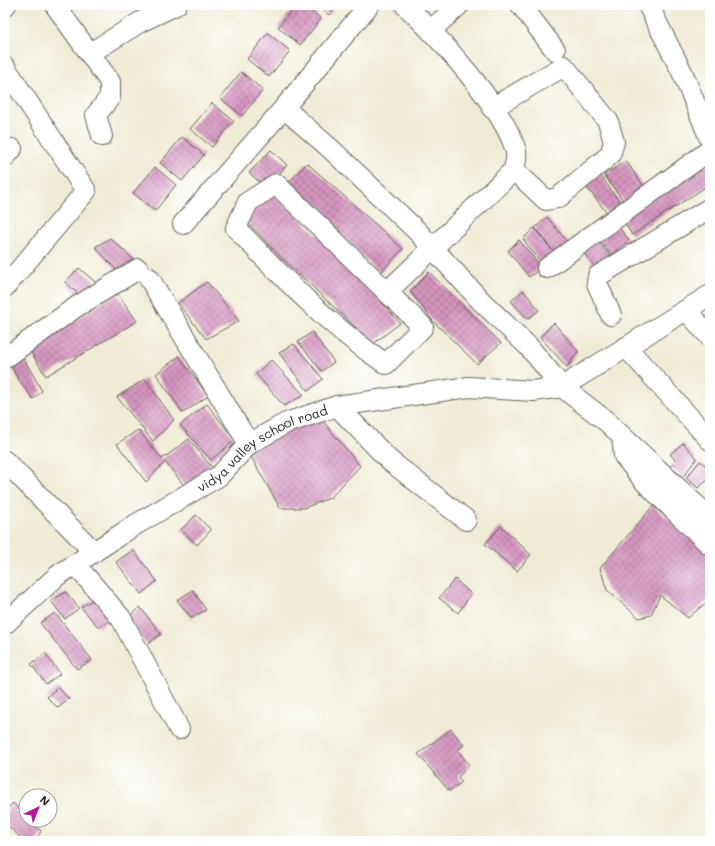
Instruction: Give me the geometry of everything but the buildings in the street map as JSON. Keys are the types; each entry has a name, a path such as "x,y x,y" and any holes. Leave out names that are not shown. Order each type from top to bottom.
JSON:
{"street":[{"path":"55,5 110,82 110,97 96,115 102,136"},
{"path":"90,53 142,21 176,5"},
{"path":"183,224 284,108 369,5"},
{"path":"387,292 514,170 516,154 509,133 484,94 431,30 404,5"},
{"path":"431,30 459,5"},
{"path":"521,5 555,50"},
{"path":"648,5 683,74 710,140"},
{"path":"492,108 564,66 608,121 611,129 614,142 610,155 558,198 546,200 514,170"},
{"path":"5,68 86,191 5,287"},
{"path":"284,108 333,152 433,249 481,301 529,347 562,387 606,421 710,518"},
{"path":"547,268 710,150"},
{"path":"276,184 387,292 423,327 386,364 360,347 282,277 236,228 248,202 276,184"},
{"path":"611,315 597,283 598,276 710,208"},
{"path":"5,358 76,307 144,273 249,444"},
{"path":"562,387 710,295"},
{"path":"686,310 710,337"},
{"path":"626,347 710,440"},
{"name":"vidya valley school road","path":"5,624 57,576 219,476 249,444 286,422 337,406 469,387 534,391 562,387"},
{"path":"337,406 390,461 466,520"},
{"path":"622,436 624,456 645,482 710,545"},
{"path":"5,461 94,552"},
{"path":"75,564 121,618 179,729"}]}
